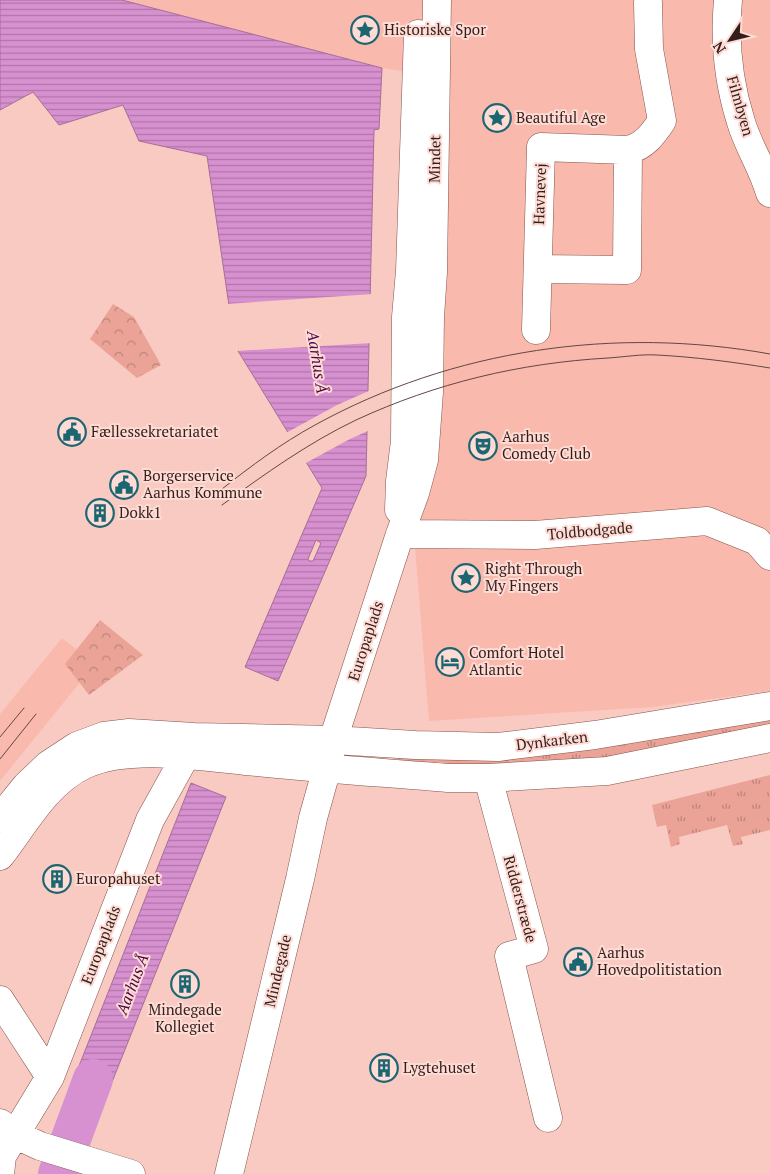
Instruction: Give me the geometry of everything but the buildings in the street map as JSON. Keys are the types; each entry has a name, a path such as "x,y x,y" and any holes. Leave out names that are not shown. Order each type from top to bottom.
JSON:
{"street":[{"name":"Mindet","path":"418,0 410,271 418,317"},
{"name":"Mindet","path":"418,317 433,263 437,0"},
{"name":"Filmbyen","path":"728,0 726,21 727,59 741,123 768,186"},
{"path":"538,269 627,270 628,150 636,148 645,142 662,121 649,50 648,3"},
{"name":"Havnevej","path":"536,330 541,147 628,150"},
{"name":"Europaplads","path":"327,768 333,740 400,534 417,488 426,446 429,392 418,317"},
{"name":"Toldbodgade","path":"400,534 535,535 707,521 758,541 770,556"},
{"name":"Dynkarken","path":"333,740 415,745 498,747 595,735 770,706"},
{"path":"0,818 37,775 77,746 104,736 129,734 193,739 333,740"},
{"name":"Dynkarken","path":"488,778 607,771 770,738"},
{"name":"Europaplads","path":"0,1174 2,1156 18,1135 50,1077 150,820 193,739"},
{"path":"0,856 53,787 63,778 84,765 106,757 193,739 327,768 448,778 488,778"},
{"name":"Mindegade","path":"229,1174 298,889 313,818 327,768"},
{"name":"Ridderstræde","path":"488,778 534,949 509,956 548,1118"},
{"path":"0,1000 50,1077"},
{"path":"18,1135 84,1161 131,1174"}],"shaded area":[{"path":"122,0 770,0 770,691 653,707 429,721 415,547 441,408 449,86 402,71 382,68"},
{"path":"62,638 95,664 0,781 0,714"}],"green space":[{"path":"113,304 134,317 161,365 137,378 90,339"},
{"path":"100,620 143,655 89,695 65,664"},
{"path":"770,717 770,727 640,754 506,769 398,763 399,757"},
{"path":"770,775 770,830 741,837 743,844 733,846 727,825 679,837 680,844 671,847 666,825 657,827 652,805"}],"water":[{"path":"0,0 122,0 382,68 379,129 374,130 366,476 278,681 245,667 322,488 235,346 207,156 139,141 123,105 59,125 33,92 0,110","holes":["316,540 321,543 313,561 309,561 308,559"]},
{"path":"191,783 226,797 90,1137 56,1124"}],"pier":[{"path":"373,294 372,343 236,351 233,347 226,304"},
{"path":"371,390 370,430 304,464 286,433 337,405"}],"waterway":[{"name":"Aarhus Å","path":"58,1174 93,1079"}],"tram line":[{"path":"222,489 267,455 315,425 368,399 423,378 479,362 536,350 595,344 653,343 712,346 770,354"},
{"path":"222,505 304,449 356,420 417,395 479,377 543,365 645,355 700,358 770,368"},
{"path":"0,737 24,708"},
{"path":"0,759 36,714"}],"place":[{"name":"Historiske Spor","path":"365,30"},
{"name":"Beautiful Age","path":"497,118"},
{"name":"Fællessekretariatet","path":"72,432"},
{"name":"Aarhus Comedy Club","path":"483,446"},
{"name":"Borgerservice Aarhus Kommune","path":"124,485"},
{"name":"Dokk1","path":"100,513"},
{"name":"Right Through My Fingers","path":"466,578"},
{"name":"Comfort Hotel Atlantic","path":"450,662"},
{"name":"Europahuset","path":"57,879"},
{"name":"Aarhus Hovedpolitistation","path":"578,962"},
{"name":"Mindegade Kollegiet","path":"185,984"},
{"name":"Lygtehuset","path":"384,1068"}]}
